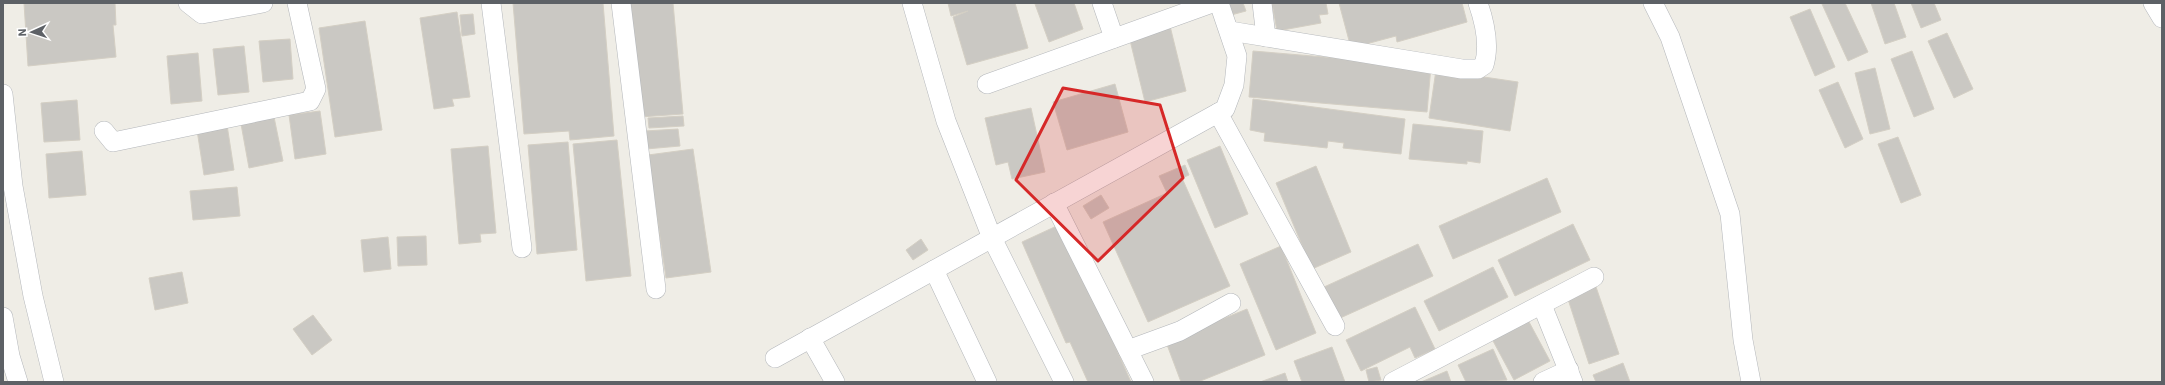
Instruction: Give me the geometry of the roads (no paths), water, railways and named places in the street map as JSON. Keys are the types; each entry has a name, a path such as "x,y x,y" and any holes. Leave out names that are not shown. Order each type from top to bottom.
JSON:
{"street":[{"path":"188,3 202,14 264,3"},
{"path":"104,131 114,142 310,101 316,89 297,3"},
{"path":"491,3 522,248"},
{"path":"621,3 656,289"},
{"path":"912,3 946,121 992,238 1064,382"},
{"path":"1102,3 1114,38"},
{"path":"987,84 1212,3"},
{"path":"775,358 1225,109 1234,85 1237,56 1220,3"},
{"path":"1262,3 1266,37"},
{"path":"1230,31 1462,70 1478,69 1484,66 1487,44 1484,18 1478,3"},
{"path":"1653,3 1675,51 1730,214 1743,340 1751,382"},
{"path":"2153,3 2162,18"},
{"path":"3,94 13,186 33,296 54,382"},
{"path":"1218,113 1335,326"},
{"path":"1054,203 1144,382"},
{"path":"934,270 987,382"},
{"path":"1400,380 1594,277"},
{"path":"1128,350 1180,331 1231,303"},
{"path":"1542,305 1571,376 1543,382"},
{"path":"3,316 10,356 18,382"},
{"path":"810,338 836,382"}]}
